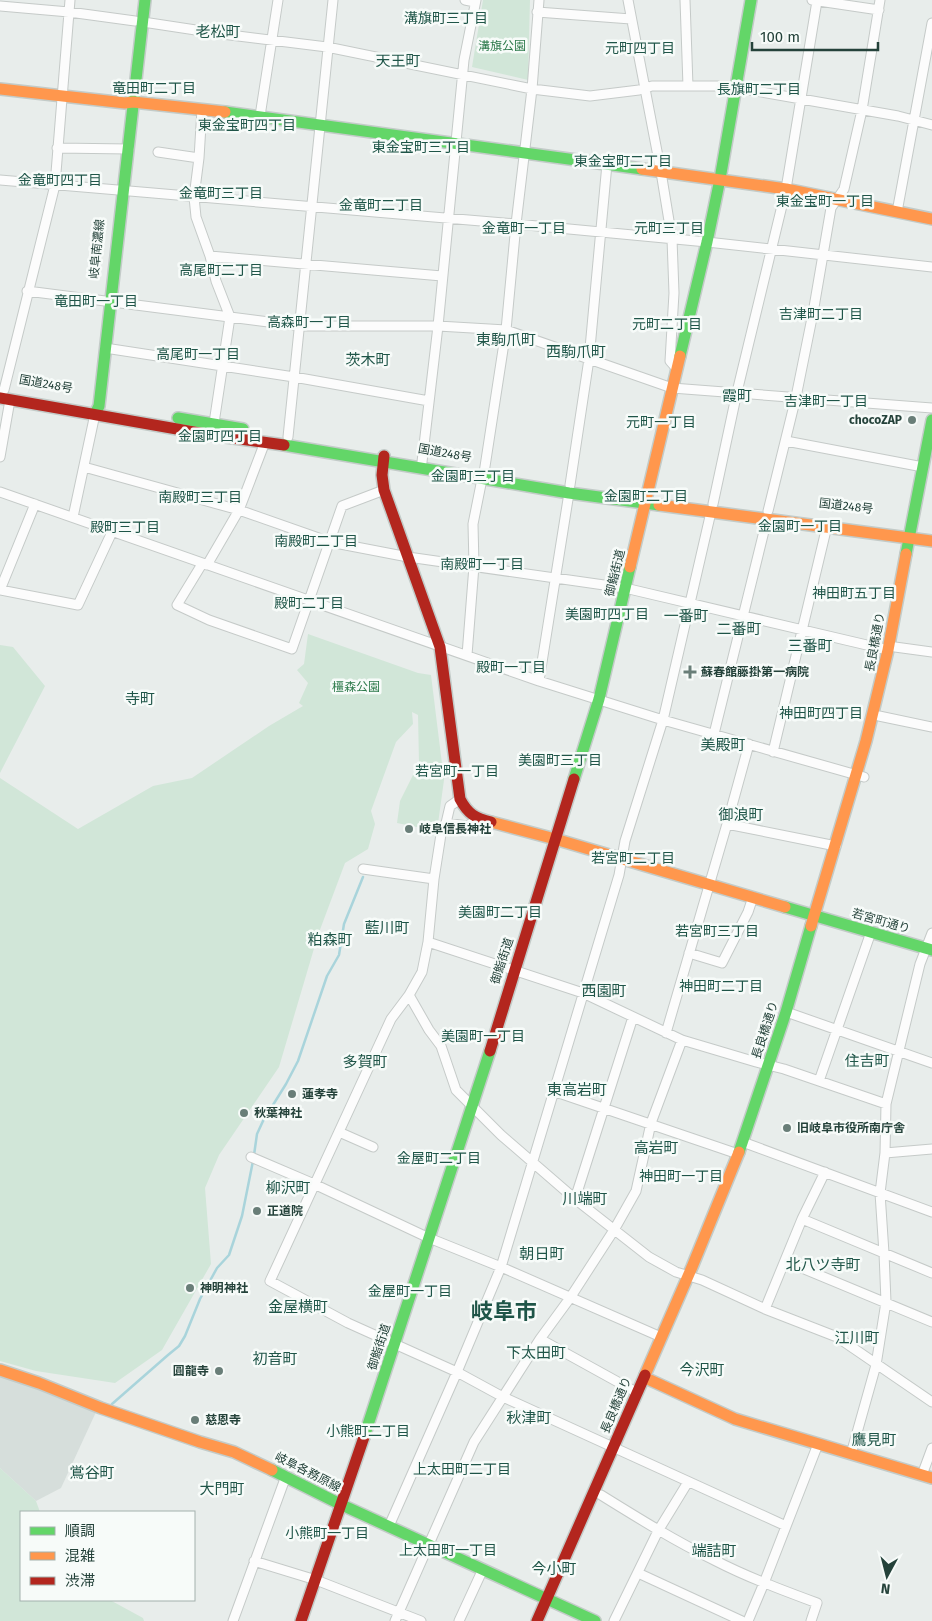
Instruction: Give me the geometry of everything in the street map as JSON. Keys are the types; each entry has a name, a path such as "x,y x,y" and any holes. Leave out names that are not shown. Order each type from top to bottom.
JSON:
{"main road":[{"name":"岐阜南濃線","path":"138,0 139,22"},
{"name":"岐阜南濃線","path":"96,409 129,103 139,22 145,0"},
{"name":"御鮨街道","path":"301,1621 342,1505 473,1105 599,699 707,242 720,180 751,0"},
{"path":"0,89 202,109 321,124 786,189 838,198 932,219"},
{"name":"岐阜南濃線","path":"96,409 105,348 108,301"},
{"name":"国道248号","path":"4,394 96,409 214,423 288,437 384,460 422,462 483,476"},
{"name":"国道248号","path":"96,409 212,435 570,489 914,533"},
{"name":"長良橋通り","path":"928,472 932,420"},
{"name":"長良橋通り","path":"537,1621 550,1601 601,1495 636,1392 691,1276 748,1144 879,716 914,533 932,458"},
{"path":"384,460 382,475 384,490 440,647 460,799 466,810 479,819"},
{"name":"国道248号","path":"768,515 827,526 914,533"},
{"path":"914,533 932,531"},
{"path":"914,533 932,542"},
{"name":"長良橋通り","path":"546,1621 550,1601 616,1450 650,1380 792,1014 836,846 861,776 891,649"},
{"name":"若宮町通り","path":"479,819 555,839 929,949"},
{"name":"岐阜各務原線","path":"0,1370 39,1383 101,1408 234,1452 342,1505 595,1621"},
{"path":"650,1380 735,1418 927,1477"}],"street":[{"path":"0,458 4,394 55,185 70,0"},
{"path":"260,116 278,0"},
{"path":"288,437 333,0"},
{"path":"422,462 438,326 463,76 476,1 465,0"},
{"path":"467,655 474,566 472,524 483,476 506,330 532,90 539,0"},
{"path":"628,0 672,239 674,293 670,361 677,369"},
{"path":"685,0 688,86"},
{"path":"389,1526 501,1267 619,875 625,841 663,720 737,392 786,189 801,98 814,0 879,10"},
{"path":"714,734 796,397 832,208 844,189 862,110 880,0"},
{"path":"0,6 69,12 327,47 532,90 590,96 652,86 727,86 801,98 932,125"},
{"path":"537,12 631,19"},
{"path":"898,212 932,22"},
{"path":"202,109 194,197 196,217 210,256 216,281 230,317 214,423"},
{"path":"57,148 125,149"},
{"path":"158,152 199,158"},
{"path":"539,681 589,358 607,164"},
{"path":"0,180 602,232 932,267"},
{"path":"210,256 442,276"},
{"path":"28,291 300,326 438,326 506,330 672,388 932,408"},
{"path":"105,348 294,377 429,401"},
{"path":"73,517 96,409"},
{"path":"786,441 928,472"},
{"path":"265,442 239,510 177,605 209,620 292,650 342,506 384,490"},
{"path":"84,467 239,510 330,542 408,557 625,588 891,649 932,652"},
{"path":"0,492 539,681 663,720 861,776"},
{"path":"35,504 0,590 78,605 112,532"},
{"path":"773,752 827,526"},
{"path":"879,716 932,727"},
{"path":"666,1033 749,744"},
{"path":"460,799 450,806 446,823 442,828 434,879 428,942 422,972 391,1020 270,1281 348,1323 457,1372 503,1397 786,1526"},
{"path":"446,823 467,826 479,819"},
{"path":"727,824 836,846"},
{"path":"363,869 434,879"},
{"path":"689,953 722,963 748,912 753,897"},
{"path":"819,1081 871,932"},
{"path":"851,1454 876,1365 886,1302 880,1193 885,1153 886,1104 913,992 929,949 932,933"},
{"path":"428,942 583,993 682,1040 772,1066 886,1104"},
{"path":"409,994 429,1030 441,1046 456,1090 473,1105 500,1135 648,1257 676,1272 691,1276 837,1338 932,1402"},
{"path":"792,1014 932,1062"},
{"path":"576,1199 633,1017"},
{"path":"397,1617 474,1442 540,1339 570,1298 614,1230 636,1191 651,1124 682,1040"},
{"path":"553,1091 738,1154"},
{"path":"339,1132 373,1146"},
{"path":"748,1144 932,1212"},
{"path":"885,1153 932,1150"},
{"path":"251,1157 314,1184 429,1238 501,1267 661,1337"},
{"path":"765,1309 802,1220 825,1172"},
{"path":"802,1220 932,1273"},
{"path":"785,1260 932,1322"},
{"path":"540,1339 636,1392"},
{"path":"748,1621 818,1444"},
{"path":"927,1477 932,1448"},
{"path":"234,1621 254,1560 286,1476"},
{"path":"614,1621 658,1531 688,1482"},
{"path":"601,1495 658,1531 715,1561 764,1583 817,1603 811,1621"},
{"path":"254,1560 316,1580 397,1617 421,1621"},
{"path":"459,1621 483,1569"},
{"path":"638,1573 742,1621"}],"shaded area":[{"path":"0,1374 96,1412 61,1488 36,1501 0,1468"}],"green space":[{"name":"溝旗公園","path":"483,0 530,0 528,80 472,67"},
{"name":"橿森公園","path":"308,634 418,673 431,675 444,780 437,831 397,823 400,801 419,763 418,715 412,712 413,724 396,742 371,811 375,824 368,849 345,863 318,935 279,1067 219,1155 205,1188 211,1264 162,1350 115,1383 36,1371 0,1361 0,778 78,829 153,786 192,778 269,726 303,706 299,703 308,683 297,670 304,664"},
{"path":"0,645 13,647 45,686 0,773"},
{"path":"0,1468 36,1501 40,1511 20,1511 20,1601 112,1601 143,1618 144,1621 0,1621"}],"waterway":[{"path":"254,1155 257,1134 263,1121 298,1061 327,976 339,955 344,924 363,877"},
{"path":"112,1404 179,1346 185,1336 200,1299 217,1268 229,1255 242,1216 253,1161"}],"traffic: fast":[{"path":"95,414 99,406 145,0"},
{"path":"680,356 720,179 751,0"},
{"path":"225,112 642,169"},
{"path":"178,418 243,429"},
{"path":"906,554 932,420"},
{"path":"284,445 569,493 659,505"},
{"path":"574,779 599,699 630,567"},
{"path":"785,907 932,950"},
{"path":"739,1152 786,1012 811,926"},
{"path":"364,1437 490,1051"},
{"path":"272,1470 342,1505 595,1621"}],"traffic: slow":[{"path":"0,89 225,112"},
{"path":"642,169 786,189 932,219"},
{"path":"630,567 680,356"},
{"path":"659,505 932,541"},
{"path":"811,926 866,741 888,650 906,554"},
{"path":"491,822 785,907"},
{"path":"645,1375 739,1152"},
{"path":"0,1370 39,1383 101,1408 234,1452 272,1470"},
{"path":"650,1380 735,1419 932,1478"}],"traffic: jam":[{"path":"0,398 211,435 284,445"},
{"path":"384,456 382,475 384,490 440,647 460,799 472,815 491,822"},
{"path":"490,1051 574,779"},
{"path":"537,1621 645,1375"},
{"path":"301,1621 364,1437"}],"place":[{"name":"chocoZAP","path":"912,420"},
{"name":"蘇春館藤掛第一病院","path":"690,672"},
{"name":"岐阜信長神社","path":"409,829"},
{"name":"蓮孝寺","path":"292,1094"},
{"name":"秋葉神社","path":"244,1113"},
{"name":"旧岐阜市役所南庁舎","path":"787,1128"},
{"name":"正道院","path":"257,1211"},
{"name":"神明神社","path":"190,1288"},
{"name":"圓龍寺","path":"219,1371"},
{"name":"慈恩寺","path":"195,1420"}],"district":[{"name":"溝旗町三丁目","path":"446,18"},
{"name":"老松町","path":"218,32"},
{"name":"元町四丁目","path":"640,48"},
{"name":"天王町","path":"398,61"},
{"name":"竜田町二丁目","path":"154,88"},
{"name":"長旗町二丁目","path":"759,89"},
{"name":"東金宝町四丁目","path":"247,125"},
{"name":"東金宝町三丁目","path":"421,147"},
{"name":"東金宝町二丁目","path":"623,161"},
{"name":"金竜町四丁目","path":"60,180"},
{"name":"金竜町三丁目","path":"221,193"},
{"name":"東金宝町一丁目","path":"825,201"},
{"name":"金竜町二丁目","path":"381,205"},
{"name":"金竜町一丁目","path":"524,228"},
{"name":"元町三丁目","path":"669,228"},
{"name":"高尾町二丁目","path":"221,270"},
{"name":"竜田町一丁目","path":"96,301"},
{"name":"吉津町二丁目","path":"821,314"},
{"name":"高森町一丁目","path":"309,322"},
{"name":"元町二丁目","path":"667,324"},
{"name":"東駒爪町","path":"506,340"},
{"name":"西駒爪町","path":"576,352"},
{"name":"高尾町一丁目","path":"198,354"},
{"name":"茨木町","path":"368,360"},
{"name":"霞町","path":"737,396"},
{"name":"吉津町一丁目","path":"826,401"},
{"name":"元町一丁目","path":"661,422"},
{"name":"金園町四丁目","path":"220,436"},
{"name":"金園町三丁目","path":"473,476"},
{"name":"金園町二丁目","path":"646,496"},
{"name":"南殿町三丁目","path":"200,497"},
{"name":"金園町一丁目","path":"800,526"},
{"name":"殿町三丁目","path":"125,527"},
{"name":"南殿町二丁目","path":"316,541"},
{"name":"南殿町一丁目","path":"482,564"},
{"name":"神田町五丁目","path":"854,593"},
{"name":"殿町二丁目","path":"309,603"},
{"name":"美園町四丁目","path":"607,614"},
{"name":"一番町","path":"686,616"},
{"name":"二番町","path":"739,629"},
{"name":"三番町","path":"810,646"},
{"name":"殿町一丁目","path":"511,667"},
{"name":"寺町","path":"140,699"},
{"name":"神田町四丁目","path":"821,713"},
{"name":"美殿町","path":"723,745"},
{"name":"美園町三丁目","path":"560,760"},
{"name":"若宮町一丁目","path":"457,771"},
{"name":"御浪町","path":"741,815"},
{"name":"若宮町二丁目","path":"633,858"},
{"name":"美園町二丁目","path":"500,912"},
{"name":"藍川町","path":"387,928"},
{"name":"若宮町三丁目","path":"717,931"},
{"name":"粕森町","path":"330,940"},
{"name":"神田町二丁目","path":"721,986"},
{"name":"西園町","path":"604,991"},
{"name":"美園町一丁目","path":"483,1036"},
{"name":"住吉町","path":"867,1061"},
{"name":"多賀町","path":"365,1062"},
{"name":"東高岩町","path":"577,1090"},
{"name":"高岩町","path":"656,1148"},
{"name":"金屋町二丁目","path":"439,1158"},
{"name":"神田町一丁目","path":"681,1176"},
{"name":"柳沢町","path":"288,1188"},
{"name":"川端町","path":"585,1199"},
{"name":"朝日町","path":"542,1254"},
{"name":"北八ツ寺町","path":"823,1265"},
{"name":"金屋町一丁目","path":"410,1291"},
{"name":"金屋横町","path":"298,1307"},
{"name":"岐阜市","path":"504,1311"},
{"name":"江川町","path":"857,1338"},
{"name":"下太田町","path":"536,1353"},
{"name":"初音町","path":"275,1359"},
{"name":"今沢町","path":"702,1370"},
{"name":"秋津町","path":"529,1418"},
{"name":"小熊町二丁目","path":"368,1431"},
{"name":"鷹見町","path":"874,1440"},
{"name":"上太田町二丁目","path":"462,1469"},
{"name":"鴬谷町","path":"92,1473"},
{"name":"大門町","path":"222,1489"},
{"name":"小熊町一丁目","path":"327,1533"},
{"name":"上太田町一丁目","path":"448,1550"},
{"name":"端詰町","path":"714,1551"},
{"name":"今小町","path":"554,1569"}]}
